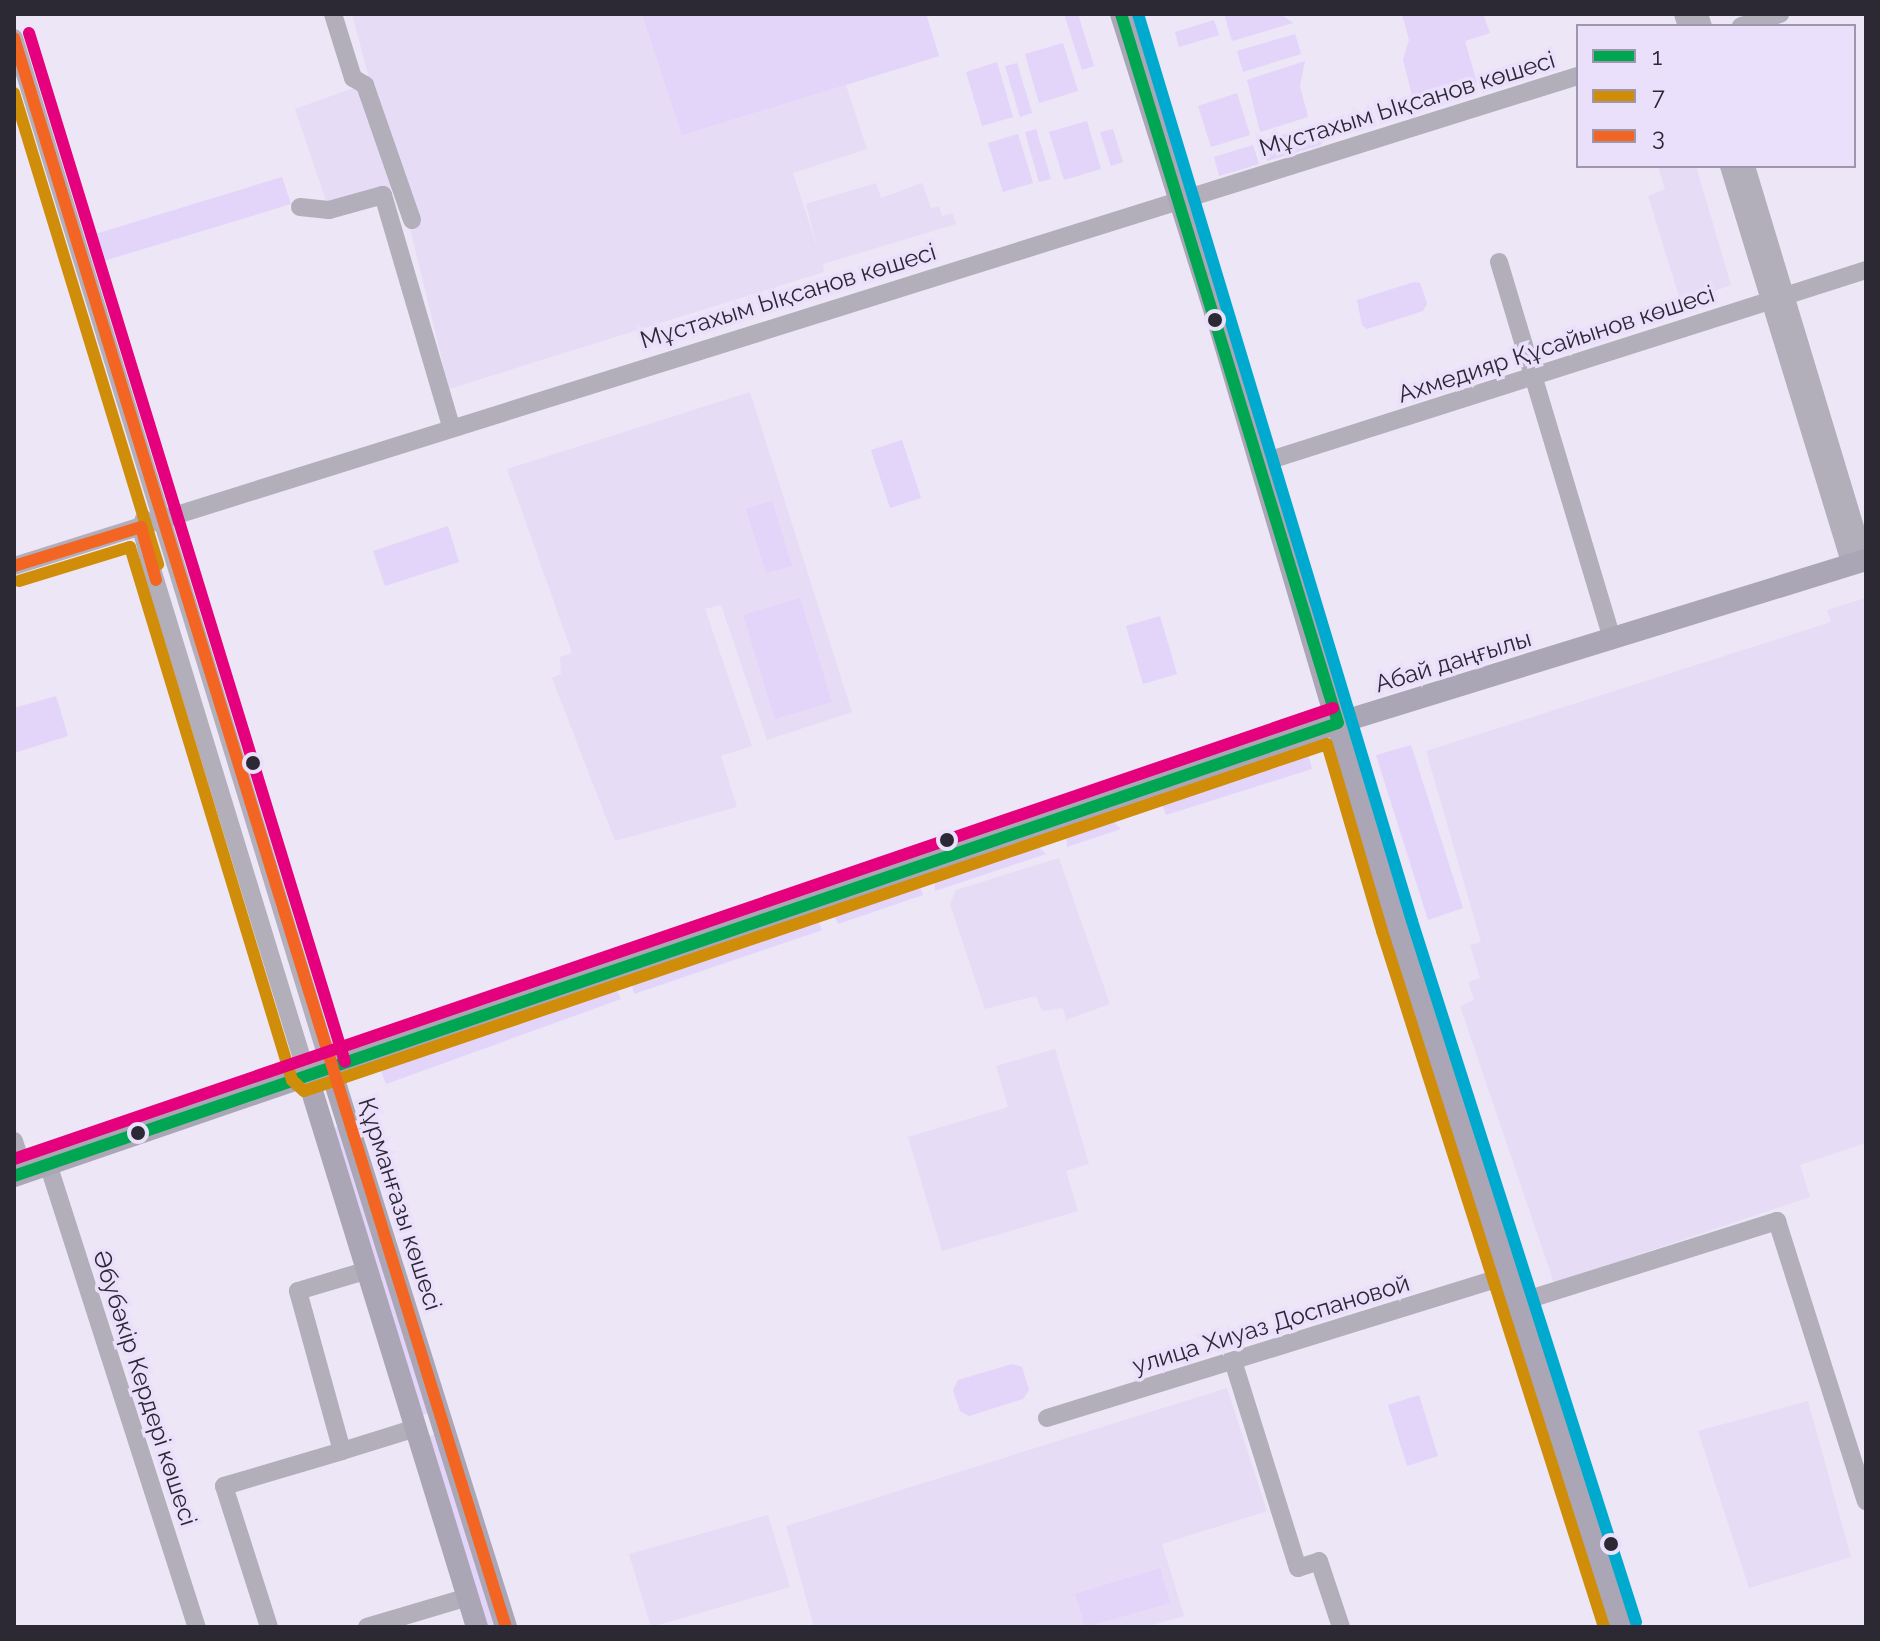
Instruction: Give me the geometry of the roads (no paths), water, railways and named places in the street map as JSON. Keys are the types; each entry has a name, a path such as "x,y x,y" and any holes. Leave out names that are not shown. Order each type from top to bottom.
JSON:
{"main road":[{"path":"1121,14 1517,1303 1621,1627"},
{"name":"Абай даңғылы","path":"19,1174 1338,723 1861,561"},
{"name":"Құрманғазы көшесі","path":"330,1067 506,1627"},
{"name":"Құрманғазы көшесі","path":"307,1075 477,1627"},
{"path":"416,1428 441,1421"}],"street":[{"path":"333,14 353,78 365,85 412,220"},
{"path":"1748,24 1780,14"},
{"name":"Құрманғазы көшесі","path":"14,38 152,497 330,1067"},
{"name":"Мұстахым Ықсанов көшесі","path":"14,566 451,426 1576,77"},
{"path":"1730,168 1778,299 1861,561"},
{"path":"1746,168 1778,299"},
{"path":"300,207 329,210 383,195 451,426"},
{"path":"1499,262 1530,357 1530,377 1612,639"},
{"name":"Ахмедияр Құсайынов көшесі","path":"1261,463 1866,270"},
{"path":"152,497 141,527 307,1075"},
{"path":"14,1141 19,1174"},
{"name":"Әбубәкір Кердері көшесі","path":"48,1164 197,1627"},
{"path":"1517,1303 1777,1221 1866,1501"},
{"path":"342,1451 298,1291 368,1270"},
{"name":"улица Хиуаз Доспановой","path":"1047,1418 1509,1275"},
{"path":"1233,1361 1298,1568 1319,1561 1341,1627"},
{"path":"269,1627 224,1486 416,1428"},
{"path":"367,1627 468,1597"}]}
